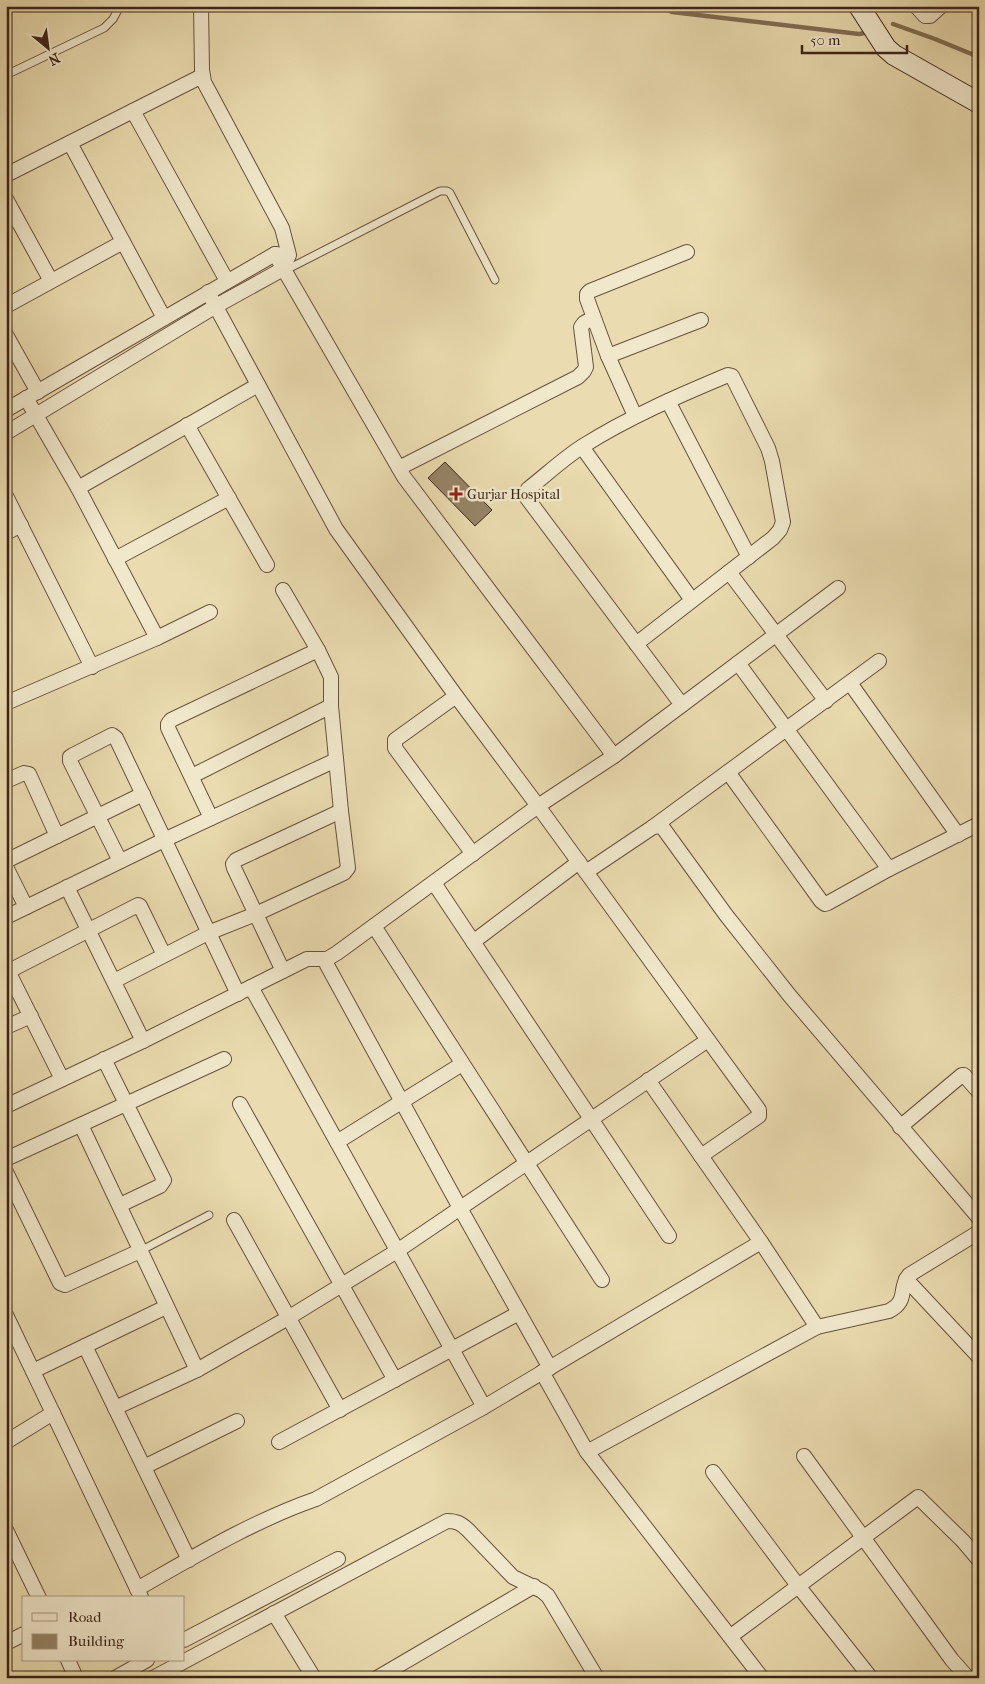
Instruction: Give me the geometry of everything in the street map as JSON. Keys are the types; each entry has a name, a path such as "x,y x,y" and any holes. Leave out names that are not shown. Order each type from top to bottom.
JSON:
{"street":[{"path":"201,6 202,76 282,228 283,270 399,468 614,756"},
{"path":"859,6 886,48 894,55 979,103"},
{"path":"916,6 925,16 930,16 941,6"},
{"path":"6,175 202,76"},
{"path":"133,111 227,281"},
{"path":"70,143 164,318"},
{"path":"6,199 51,281"},
{"path":"6,306 123,242"},
{"path":"635,416 608,356 587,299 587,294 590,291 687,252"},
{"path":"6,410 227,281 282,255"},
{"path":"6,433 216,306 283,270"},
{"path":"208,292 336,529 760,1113 759,1116 701,1156"},
{"path":"399,468 578,377 586,367 581,326 584,322 594,318"},
{"path":"608,356 701,320"},
{"path":"6,335 32,395 37,416 78,488 156,638"},
{"path":"636,644 773,538 780,530 783,522 768,448 732,376 728,375 635,416 582,447 528,489 526,493 526,498 636,644 682,705"},
{"path":"78,488 258,384"},
{"path":"668,401 749,557"},
{"path":"187,425 267,565"},
{"path":"582,447 692,600"},
{"path":"6,496 92,667"},
{"path":"115,559 229,498"},
{"path":"6,533 21,524"},
{"path":"729,572 826,701"},
{"path":"6,1106 144,1041 307,959 322,959 374,926 538,806 614,756 838,588"},
{"path":"114,981 208,933 256,914 346,871 349,864 336,760 331,706 331,678 318,650 283,590"},
{"path":"8,698 92,667 210,612"},
{"path":"211,818 168,728 168,724 171,720 318,650"},
{"path":"473,942 582,867 653,828 879,661"},
{"path":"738,663 889,869"},
{"path":"850,683 958,835"},
{"path":"456,696 395,740 394,744 395,748 473,854"},
{"path":"192,776 331,706"},
{"path":"120,861 70,761 70,757 73,755 112,735 143,794 238,994"},
{"path":"6,917 164,840 336,760"},
{"path":"728,772 825,904 889,869 979,824"},
{"path":"6,781 24,773 29,774 57,836"},
{"path":"6,861 143,794"},
{"path":"283,971 233,864 236,860 341,811"},
{"path":"653,828 659,826 663,828 726,915 784,988 979,1218"},
{"path":"6,867 26,907"},
{"path":"434,883 669,1236"},
{"path":"67,887 144,1041"},
{"path":"62,1079 7,969 135,906 140,906 164,955"},
{"path":"374,926 602,1280"},
{"path":"322,959 519,1313 588,1452 762,1678"},
{"path":"251,987 484,1407"},
{"path":"6,1027 31,1016"},
{"path":"115,1408 197,1370 341,1286 397,1251 708,1040"},
{"path":"6,1159 224,1059"},
{"path":"104,1060 164,1180 160,1186 120,1205"},
{"path":"337,1142 462,1064"},
{"path":"900,1127 962,1075 979,1092"},
{"path":"648,1080 761,1242 817,1327"},
{"path":"240,1104 395,1380"},
{"path":"81,1125 197,1370"},
{"path":"6,1172 60,1283 65,1285 140,1251"},
{"path":"234,1220 340,1410"},
{"path":"588,1452 817,1327 895,1308 902,1301 906,1279 909,1275 979,1232"},
{"path":"6,1315 139,1594 189,1560 287,1509 316,1499 484,1407 761,1242"},
{"path":"906,1279 979,1357"},
{"path":"33,1371 166,1306"},
{"path":"279,1442 519,1313"},
{"path":"85,1346 189,1560"},
{"path":"6,1442 53,1413"},
{"path":"144,1467 237,1421"},
{"path":"804,1456 952,1660 968,1678"},
{"path":"714,1472 870,1678"},
{"path":"731,1636 918,1497 963,1541 979,1560"},
{"path":"185,1657 274,1613 447,1521 454,1521 461,1524 513,1577 534,1586 548,1596 597,1678"},
{"path":"8,1535 37,1596"},
{"path":"185,1639 338,1559"},
{"path":"377,1678 534,1586"},
{"path":"274,1613 314,1678"},
{"path":"6,1642 22,1635"},
{"path":"69,1662 76,1678"},
{"path":"115,1678 143,1662"},
{"path":"154,1678 172,1663"}],"lane":[{"path":"6,75 104,28 113,19 120,6"},
{"path":"283,270 440,191 446,191 450,193 495,280"},
{"path":"140,1251 209,1215"}],"building":[{"path":"445,462 492,510 475,526 428,478"}],"waterway":[{"path":"661,6 672,12 859,34 865,33"},
{"path":"893,24 979,57"}],"place":[{"name":"Gurjar Hospital","path":"456,494"}]}
